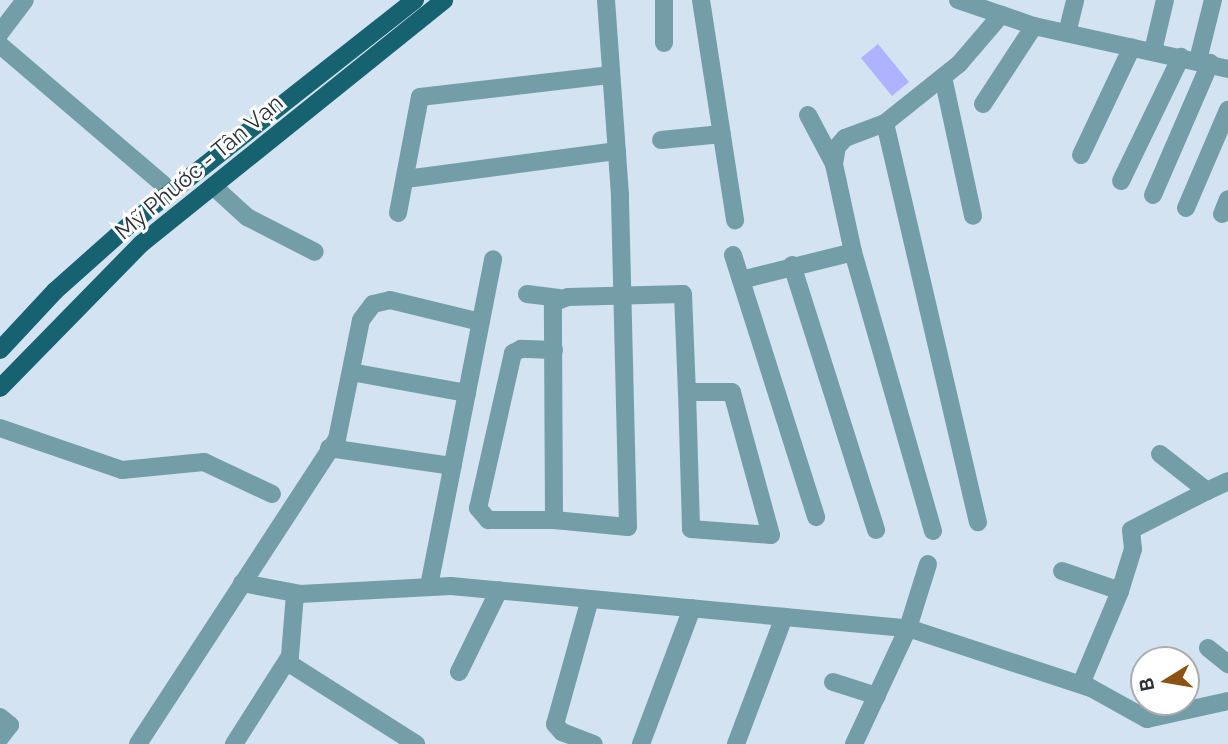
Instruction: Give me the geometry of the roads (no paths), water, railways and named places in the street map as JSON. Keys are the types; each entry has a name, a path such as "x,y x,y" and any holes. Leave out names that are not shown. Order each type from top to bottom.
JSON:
{"main road":[{"name":"Mỹ Phước - Tân Vạn","path":"0,350 55,292 172,192 415,0"},
{"name":"Mỹ Phước - Tân Vạn","path":"0,388 141,244 444,0"}],"street":[{"path":"0,33 25,0"},
{"path":"554,350 521,349 513,353 477,502 480,514 488,520 554,520 628,527 624,294 606,0"},
{"path":"664,0 664,43"},
{"path":"701,0 735,220"},
{"path":"958,0 1034,26 1228,69"},
{"path":"1067,33 1075,0"},
{"path":"1153,51 1165,0"},
{"path":"1153,195 1213,0"},
{"path":"834,164 837,148 845,138 885,123 971,52 1001,15"},
{"path":"983,104 1034,26"},
{"path":"0,44 172,192"},
{"path":"1081,155 1132,47"},
{"path":"1121,181 1196,60"},
{"path":"398,213 419,97 610,75"},
{"path":"943,77 973,216"},
{"path":"1186,208 1228,110"},
{"path":"808,116 834,164 853,252 933,531"},
{"path":"885,123 978,522"},
{"path":"661,140 722,134"},
{"path":"405,179 617,151"},
{"path":"213,186 247,217 315,252"},
{"path":"741,280 792,265 853,252"},
{"path":"733,255 816,517"},
{"path":"429,586 493,259"},
{"path":"792,265 876,530"},
{"path":"527,294 559,298 683,294 691,530 771,535 732,392 687,392"},
{"path":"554,520 553,303 559,298"},
{"path":"138,744 337,439 361,320 373,304 390,300 480,322"},
{"path":"351,372 467,393"},
{"path":"0,428 122,471 204,462 272,494"},
{"path":"329,448 453,466"},
{"path":"1160,454 1208,491"},
{"path":"1081,684 1120,591 1133,549 1131,530 1228,481"},
{"path":"855,744 908,628 928,564"},
{"path":"1062,571 1120,591"},
{"path":"242,583 295,594 429,586 499,590 908,628 1081,684 1147,719 1228,701"},
{"path":"459,673 499,590"},
{"path":"234,744 287,663 295,642 295,594"},
{"path":"590,598 555,724 562,732 594,744"},
{"path":"641,744 692,608"},
{"path":"736,744 785,617"},
{"path":"1208,648 1228,664"},
{"path":"287,663 416,744"},
{"path":"833,682 877,696"},
{"path":"0,717 10,725 0,738"}]}
